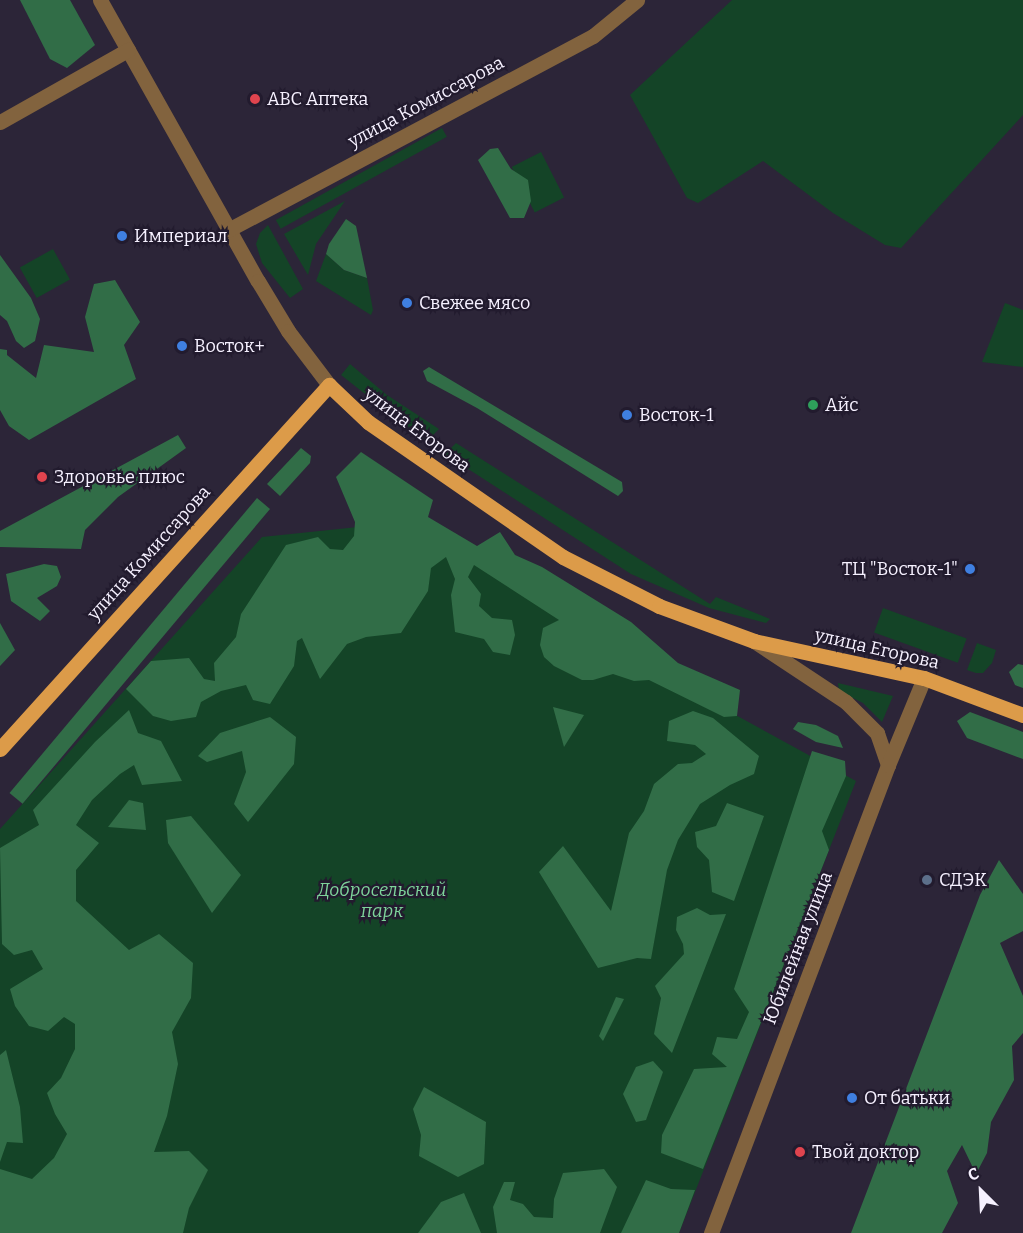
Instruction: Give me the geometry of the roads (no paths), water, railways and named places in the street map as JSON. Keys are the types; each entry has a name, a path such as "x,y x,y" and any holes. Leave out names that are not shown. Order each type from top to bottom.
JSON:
{"main road":[{"name":"улица Егорова","path":"328,385 368,422 562,557 659,606 754,641 924,678 1023,715"},
{"name":"улица Комиссарова","path":"0,749 328,385"}],"street":[{"name":"улица Егорова","path":"100,0 228,230 288,331 328,385"},
{"name":"улица Комиссарова","path":"228,230 593,36 637,0"},
{"path":"0,122 128,50"},
{"name":"улица Егорова","path":"754,641 846,702 877,733 888,765"},
{"name":"Юбилейная улица","path":"711,1233 888,765 924,678"}],"place":[{"name":"ABC Аптека","path":"255,99"},
{"name":"Империал","path":"122,236"},
{"name":"Свежее мясо","path":"407,303"},
{"name":"Восток+","path":"182,346"},
{"name":"Айс","path":"813,405"},
{"name":"Восток-1","path":"627,415"},
{"name":"Здоровье плюс","path":"42,477"},
{"name":"ТЦ \"Восток-1\"","path":"970,569"},
{"name":"СДЭК","path":"927,880"},
{"name":"От батьки","path":"852,1098"},
{"name":"Твой доктор","path":"800,1152"}],"park label":[{"name":"Добросельский парк","path":"382,901"}]}
